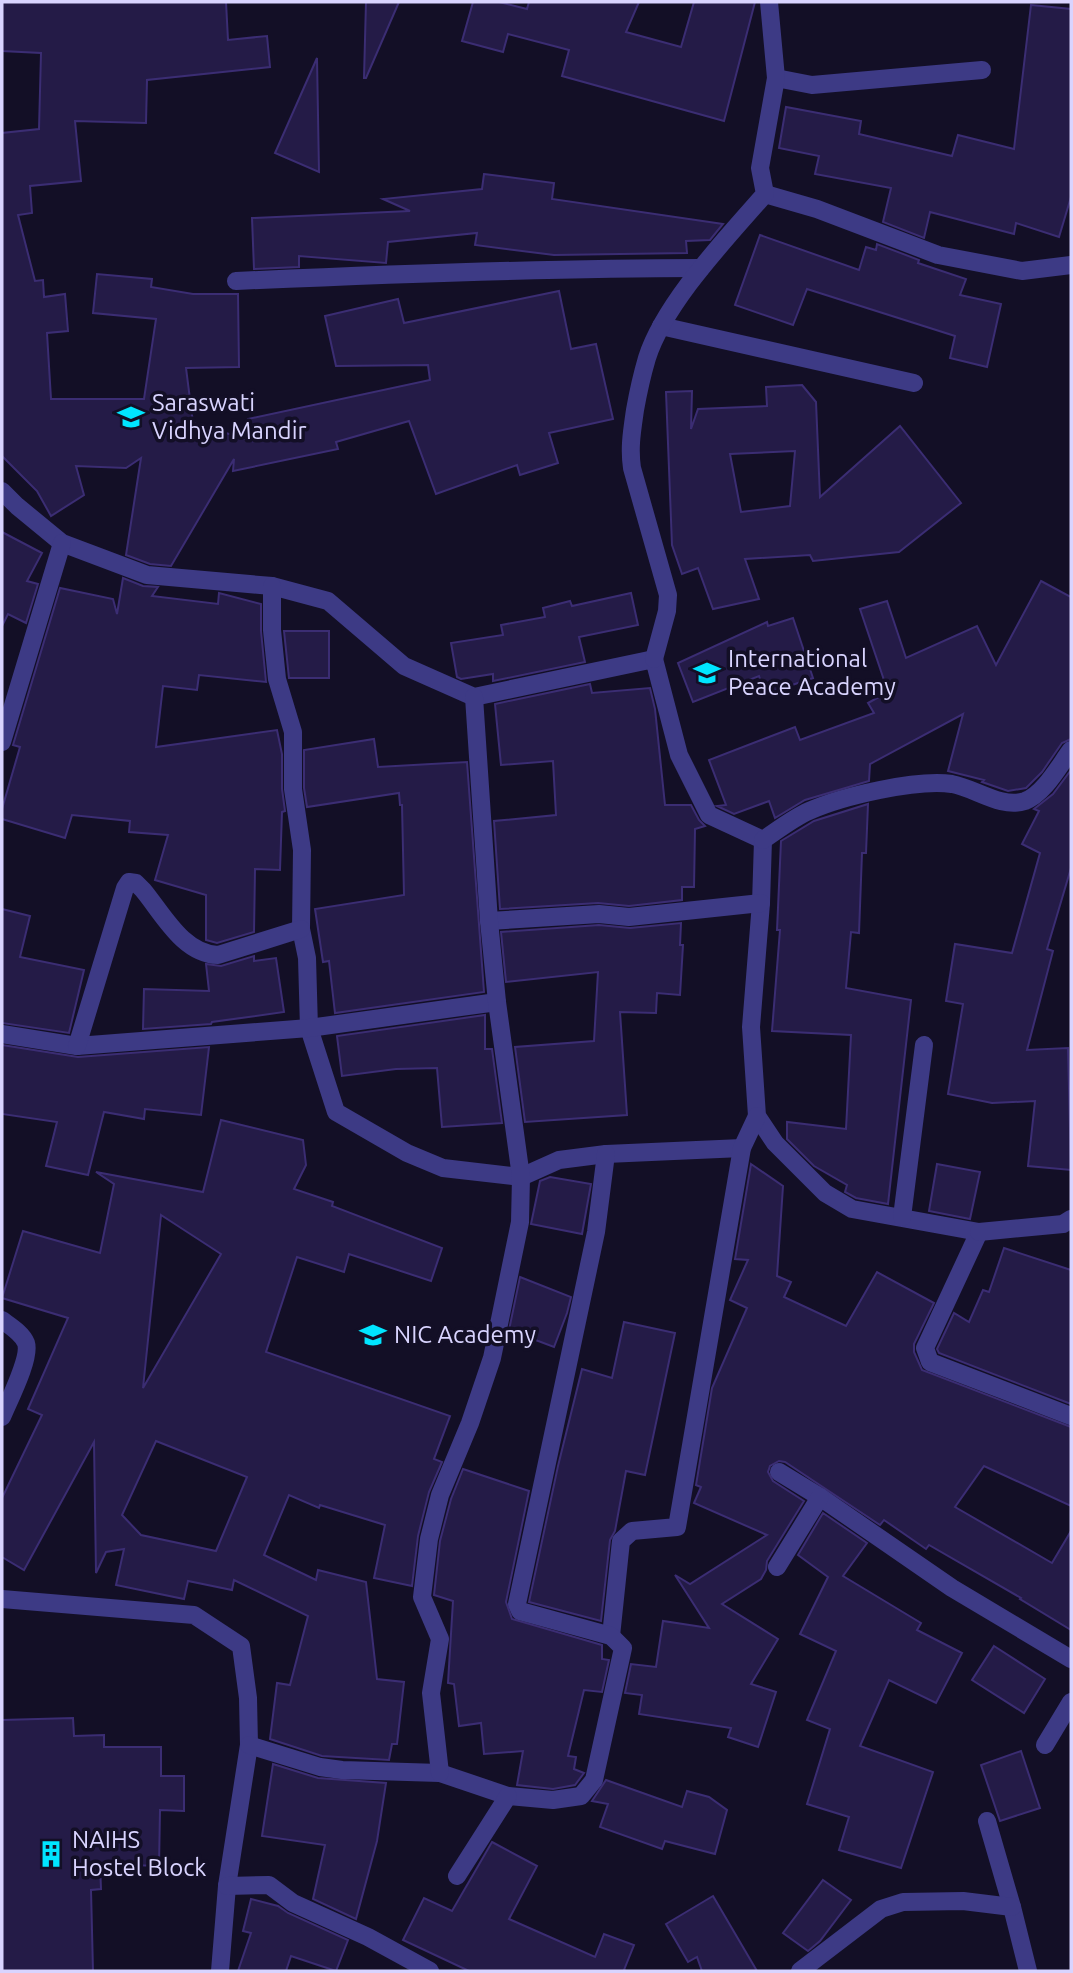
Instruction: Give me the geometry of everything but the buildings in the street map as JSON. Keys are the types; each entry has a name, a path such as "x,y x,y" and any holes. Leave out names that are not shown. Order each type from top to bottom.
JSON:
{"street":[{"path":"765,194 760,168 776,78 769,2"},
{"path":"776,78 812,85 982,70"},
{"path":"765,194 817,209 938,255 1022,271 1071,265"},
{"path":"763,839 709,815 679,755 654,659 667,611 668,595 632,468 629,447 647,356 661,326 701,268 765,194"},
{"path":"236,281 427,272 701,268"},
{"path":"661,326 914,383"},
{"path":"2,491 62,543 147,575 272,586 328,601 404,666 474,697 654,659"},
{"path":"2,742 10,687 62,543"},
{"path":"272,586 276,679 293,732 293,789 302,850 302,929 307,958 309,1028 336,1112 407,1153 443,1168 521,1177 559,1160 606,1154 742,1148"},
{"path":"440,1773 431,1693 440,1639 422,1597 428,1551 440,1495 470,1423 492,1358 520,1222 521,1177 496,1002 474,697"},
{"path":"763,839 809,811 856,795 898,786 951,784 1006,802 1022,802 1035,796 1071,750"},
{"path":"611,1636 621,1541 632,1531 677,1527 742,1148 757,1116 751,1027 763,839"},
{"path":"77,1046 129,882 136,883 143,890 189,946 205,955 218,955 302,929"},
{"path":"489,921 599,915 629,917 761,903"},
{"path":"2,1034 77,1046 309,1028 496,1002"},
{"path":"902,1217 924,1045"},
{"path":"757,1116 775,1143 825,1193 852,1209 979,1231 1063,1224 1071,1219"},
{"path":"249,1745 320,1767 440,1773 508,1796 554,1800 581,1796 594,1780 623,1647 611,1636 520,1611 517,1604 596,1232 606,1154"},
{"path":"979,1231 925,1348 926,1356 930,1362 1071,1416"},
{"path":"2,1320 15,1329 26,1343 27,1356 2,1417"},
{"path":"779,1472 952,1588 1071,1660"},
{"path":"777,1567 820,1497"},
{"path":"2,1599 194,1615 241,1646 248,1698 249,1745 228,1886 220,1971"},
{"path":"1045,1745 1071,1702"},
{"path":"457,1876 508,1796"},
{"path":"987,1821 1013,1907 1028,1971"},
{"path":"228,1886 269,1885 293,1903 368,1937 430,1971"},
{"path":"800,1971 881,1909 903,1902 963,1901 1013,1907"}],"place":[{"name":"Saraswati Vidhya Mandir","path":"131,417"},
{"name":"International Peace Academy","path":"707,673"},
{"name":"NIC Academy","path":"373,1335"},
{"name":"NAIHS Hostel Block","path":"51,1854"}]}
